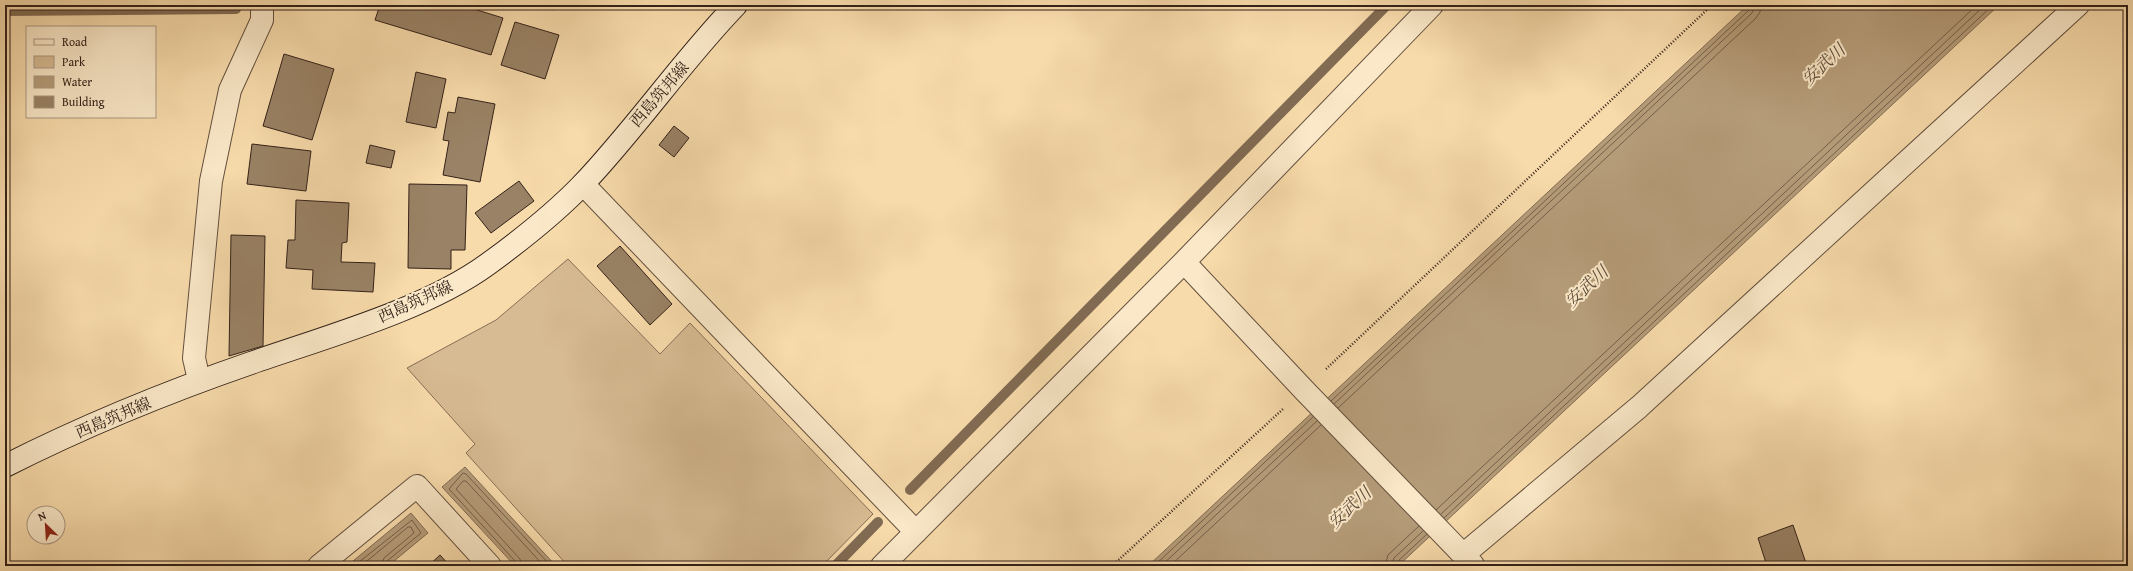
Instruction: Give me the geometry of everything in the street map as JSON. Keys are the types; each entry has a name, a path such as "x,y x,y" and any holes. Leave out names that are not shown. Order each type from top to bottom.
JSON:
{"street":[{"path":"199,380 194,358 211,181 230,90 262,20 262,5"},
{"name":"西島筑邦線","path":"5,466 37,450 199,380 380,317 437,293 487,265 543,220 583,184 736,5"},
{"path":"882,566 1184,262 1432,5"},
{"path":"1184,262 1304,390 1462,554 1639,407 2078,5"},
{"path":"583,184 916,532"},
{"path":"319,566 417,486 490,566"}],"path":[{"path":"1112,566 1304,390 1712,5"}],"green space":[{"path":"568,259 660,354 690,323 873,514 822,566 568,566 466,453 475,444 407,368 496,320"}],"water":[{"name":"安武川","path":"1748,5 1999,5 1398,566 1148,566"},
{"path":"465,467 556,566 515,566 442,487"},
{"path":"411,513 428,533 388,566 347,566"}],"building":[{"path":"380,5 461,5 503,18 491,55 375,20"},
{"path":"543,5 556,5 554,10"},
{"path":"515,22 559,35 545,79 501,65"},
{"path":"284,54 334,69 312,140 263,126"},
{"path":"416,72 446,79 436,128 406,122"},
{"path":"458,97 495,104 480,182 443,175 449,141 443,140 448,112 455,113"},
{"path":"674,126 689,138 674,157 659,145"},
{"path":"252,144 311,151 306,191 247,184"},
{"path":"370,145 395,151 391,168 366,163"},
{"path":"519,181 534,201 491,233 475,213"},
{"path":"409,184 467,185 465,250 451,250 451,269 408,268"},
{"path":"296,200 349,203 347,242 342,243 341,262 375,263 373,292 312,289 313,270 286,268 288,240 295,240"},
{"path":"231,235 265,236 263,346 229,356"},
{"path":"620,246 672,304 650,325 597,266"},
{"path":"1793,525 1807,566 1767,566 1758,538"},
{"path":"440,555 450,566 428,566"}],"waterway":[{"path":"910,490 1387,5"},
{"path":"5,11 236,9"},
{"path":"835,566 878,522"}]}
